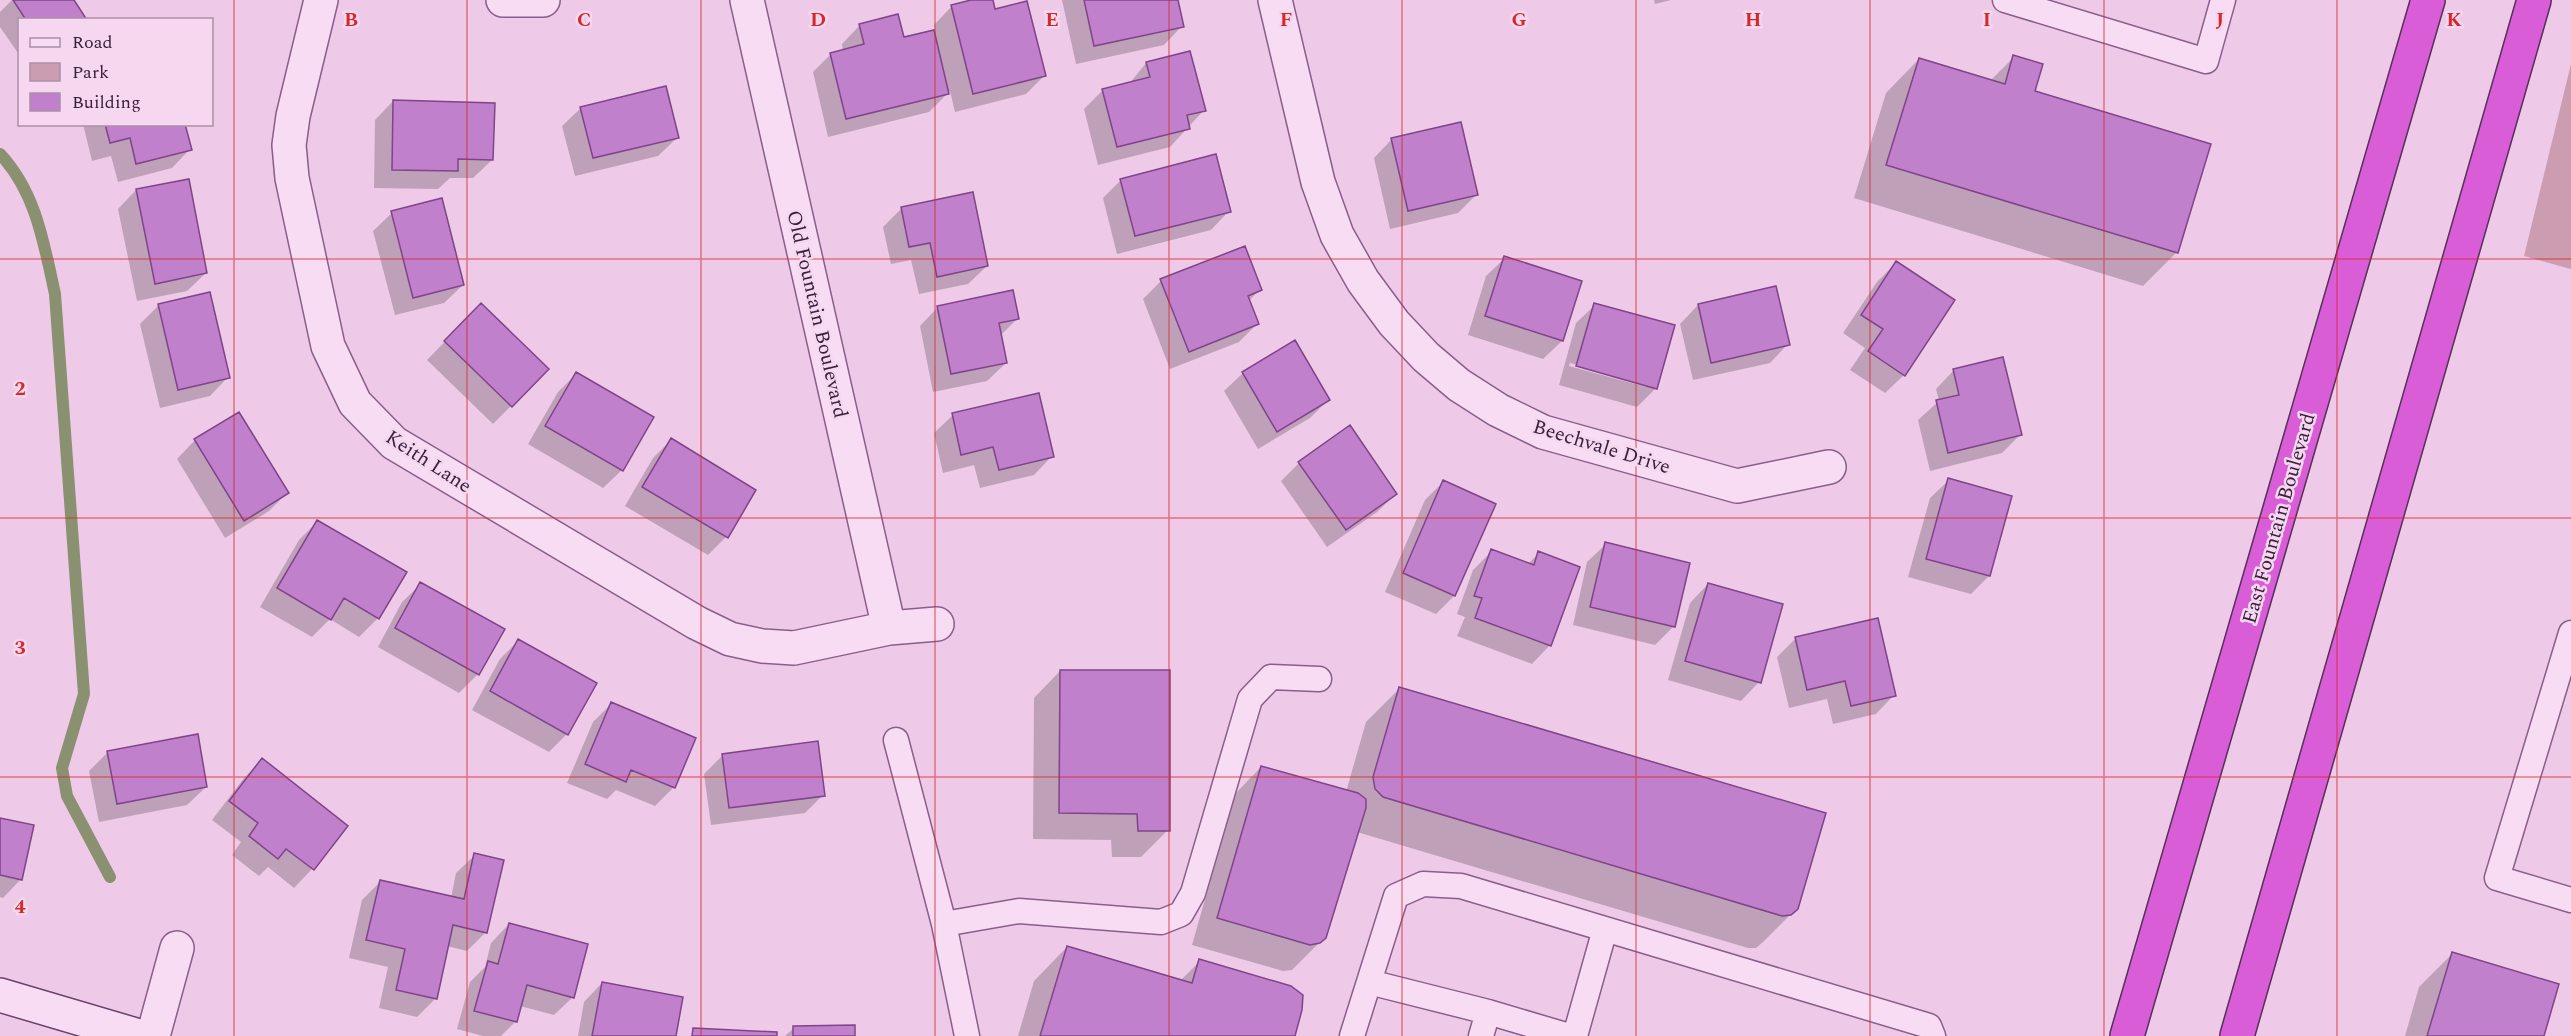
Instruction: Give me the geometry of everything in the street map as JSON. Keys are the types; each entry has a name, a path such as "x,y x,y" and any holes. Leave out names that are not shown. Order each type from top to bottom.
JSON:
{"highway":[{"name":"East Fountain Boulevard","path":"2127,1036 2428,0"},
{"path":"2237,1036 2534,0"}],"street":[{"name":"Keith Lane","path":"321,0 293,116 289,145 292,178 328,346 355,403 394,443 697,623 730,639 762,646 794,648 889,628 937,624"},
{"path":"503,0 543,0"},
{"name":"Old Fountain Boulevard","path":"747,0 889,628"},
{"name":"Beechvale Drive","path":"1275,0 1318,182 1337,235 1363,281 1394,323 1426,357 1459,385 1498,410 1543,432 1737,486 1829,467"},
{"path":"153,1036 177,948"},
{"path":"0,995 139,1036"}],"lane":[{"path":"2005,0 2206,61 2223,0"},
{"path":"2571,633 2497,878 2571,900"},
{"path":"944,924 1019,911 1161,922 1181,914 1193,894 1250,699 1271,677 1319,679"},
{"path":"896,740 944,924 967,1036"},
{"path":"1352,1036 1396,896 1423,884 1461,886 1929,1026 1933,1036"},
{"path":"1575,1036 1605,929"},
{"path":"1369,982 1488,1012 1569,1036"},
{"path":"1481,1036 1488,1012"}],"green space":[{"path":"2571,64 2571,269 2524,256"}],"building":[{"path":"13,0 74,0 86,18 25,18"},
{"path":"971,0 993,0 995,9 1027,1 1046,76 973,94 951,5"},
{"path":"1084,0 1178,0 1184,27 1094,46"},
{"path":"898,14 904,37 934,30 949,94 846,119 830,53 864,44 859,24"},
{"path":"1190,51 1206,111 1187,115 1190,129 1117,147 1102,89 1150,77 1146,62"},
{"path":"2013,55 2043,64 2035,91 2211,144 2178,253 1886,165 1919,58 2005,84"},
{"path":"666,86 679,138 593,158 580,107"},
{"path":"393,100 495,103 493,160 458,159 458,171 392,170"},
{"path":"1461,122 1478,195 1408,211 1391,138"},
{"path":"106,126 186,126 192,150 136,164 130,138 110,143"},
{"path":"1216,154 1231,212 1135,236 1120,179"},
{"path":"189,179 207,273 155,284 136,189"},
{"path":"973,192 988,266 937,277 930,243 909,247 901,207"},
{"path":"442,198 464,285 413,298 391,211"},
{"path":"1245,246 1262,290 1248,296 1259,324 1189,352 1160,279"},
{"path":"1504,256 1582,281 1563,341 1485,316"},
{"path":"1896,261 1955,300 1905,376 1868,351 1883,329 1861,315"},
{"path":"1776,286 1790,345 1711,363 1698,304"},
{"path":"1013,290 1019,319 999,323 1007,363 951,374 937,306"},
{"path":"210,292 230,378 178,390 158,304"},
{"path":"481,303 549,369 512,407 444,341"},
{"path":"1594,303 1675,325 1657,389 1576,366"},
{"path":"1295,340 1330,400 1277,432 1242,372"},
{"path":"2003,357 2022,435 1948,453 1936,400 1959,395 1953,369"},
{"path":"576,372 654,417 623,471 545,426"},
{"path":"1039,393 1054,457 999,470 993,447 961,455 952,413"},
{"path":"239,412 289,493 244,521 194,439"},
{"path":"1350,425 1397,494 1346,530 1298,462"},
{"path":"671,438 756,490 728,538 642,487"},
{"path":"1948,478 2012,496 1990,576 1926,559"},
{"path":"1443,480 1496,504 1455,596 1403,573"},
{"path":"317,520 407,572 379,619 344,598 331,620 277,588"},
{"path":"1605,542 1690,563 1675,627 1590,607"},
{"path":"1491,549 1534,565 1538,551 1580,567 1551,646 1475,618 1482,598 1474,596"},
{"path":"420,582 505,629 479,675 395,628"},
{"path":"1708,583 1783,604 1761,683 1685,661"},
{"path":"1878,618 1896,696 1851,706 1845,681 1807,690 1795,637"},
{"path":"518,639 597,683 568,735 490,691"},
{"path":"1060,670 1170,670 1170,831 1138,831 1137,814 1059,813"},
{"path":"1399,687 1826,813 1798,909 1791,915 1782,916 1383,797 1375,789 1373,777"},
{"path":"611,702 696,738 675,788 631,770 626,782 585,764"},
{"path":"198,734 207,787 117,804 107,751"},
{"path":"818,741 825,796 729,808 722,754"},
{"path":"262,758 348,826 314,870 286,849 278,859 249,836 258,823 229,801"},
{"path":"1261,766 1358,793 1366,799 1366,808 1326,938 1320,943 1310,945 1217,918"},
{"path":"0,818 34,825 22,880 0,875"},
{"path":"474,853 504,860 487,933 453,925 437,999 396,990 405,949 366,940 380,880 464,899"},
{"path":"509,923 588,944 574,998 527,985 517,1022 474,1011 488,961 498,964"},
{"path":"1067,946 1192,983 1199,959 1291,986 1303,995 1302,1010 1295,1036 1040,1036"},
{"path":"2452,952 2559,984 2544,1036 2427,1036"},
{"path":"602,982 683,997 676,1036 592,1036"},
{"path":"855,1025 855,1036 793,1036 793,1026"},
{"path":"693,1028 777,1032 777,1036 692,1036"}],"waterway":[{"path":"0,154 12,169 30,202 42,238 55,294 84,694 62,768 67,796 110,877"}]}
